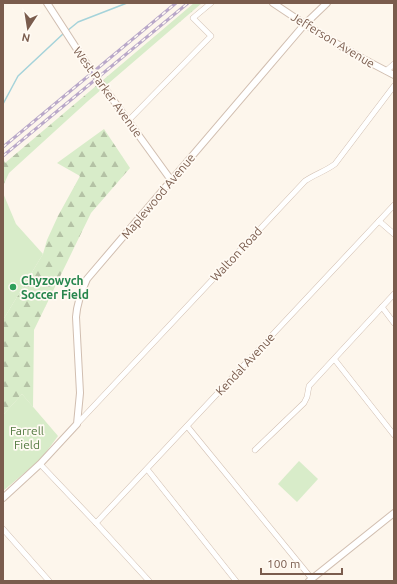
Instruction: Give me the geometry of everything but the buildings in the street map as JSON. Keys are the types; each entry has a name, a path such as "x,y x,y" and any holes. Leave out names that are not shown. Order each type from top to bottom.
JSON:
{"street":[{"name":"West Parker Avenue","path":"47,3 105,89 129,120 171,180"},
{"path":"129,120 211,36 193,18 211,3"},
{"name":"Jefferson Avenue","path":"273,3 304,25 368,62 394,75"},
{"name":"Maplewood Avenue","path":"77,424 80,393 76,317 80,292 87,279 304,25 327,3"},
{"path":"386,71 394,64"},
{"name":"Walton Road","path":"77,424 305,181 313,175 329,169 335,164 394,86"},
{"name":"Kendal Avenue","path":"96,523 394,205"},
{"path":"378,221 394,234"},
{"path":"255,450 304,403 309,386 335,360 394,294"},
{"path":"382,307 394,323"},
{"path":"335,360 394,436"},
{"path":"3,498 40,464 77,424"},
{"path":"187,426 311,580 394,513"},
{"path":"40,464 149,581"},
{"path":"147,469 236,581"},
{"path":"3,529 49,581"}],"green space":[{"path":"194,3 202,3 88,101 9,173 3,186 3,157 5,163"},
{"path":"104,129 130,168 91,213 34,330 33,407 22,394 3,415 3,320 43,254 47,240 58,216 80,176 57,163"},
{"name":"Chyzowych Soccer Field","path":"3,193 16,224 43,254 3,320"},
{"name":"Farrell Field","path":"22,394 58,436 41,459 3,491 3,415"},
{"path":"299,461 318,479 297,502 278,484"}],"waterway":[{"path":"67,31 78,22 127,3"},
{"path":"3,104 18,76 64,33"}],"railway":[{"path":"3,147 176,3"},
{"path":"3,156 188,3"}],"place":[{"name":"Chyzowych Soccer Field","path":"13,287"}]}
